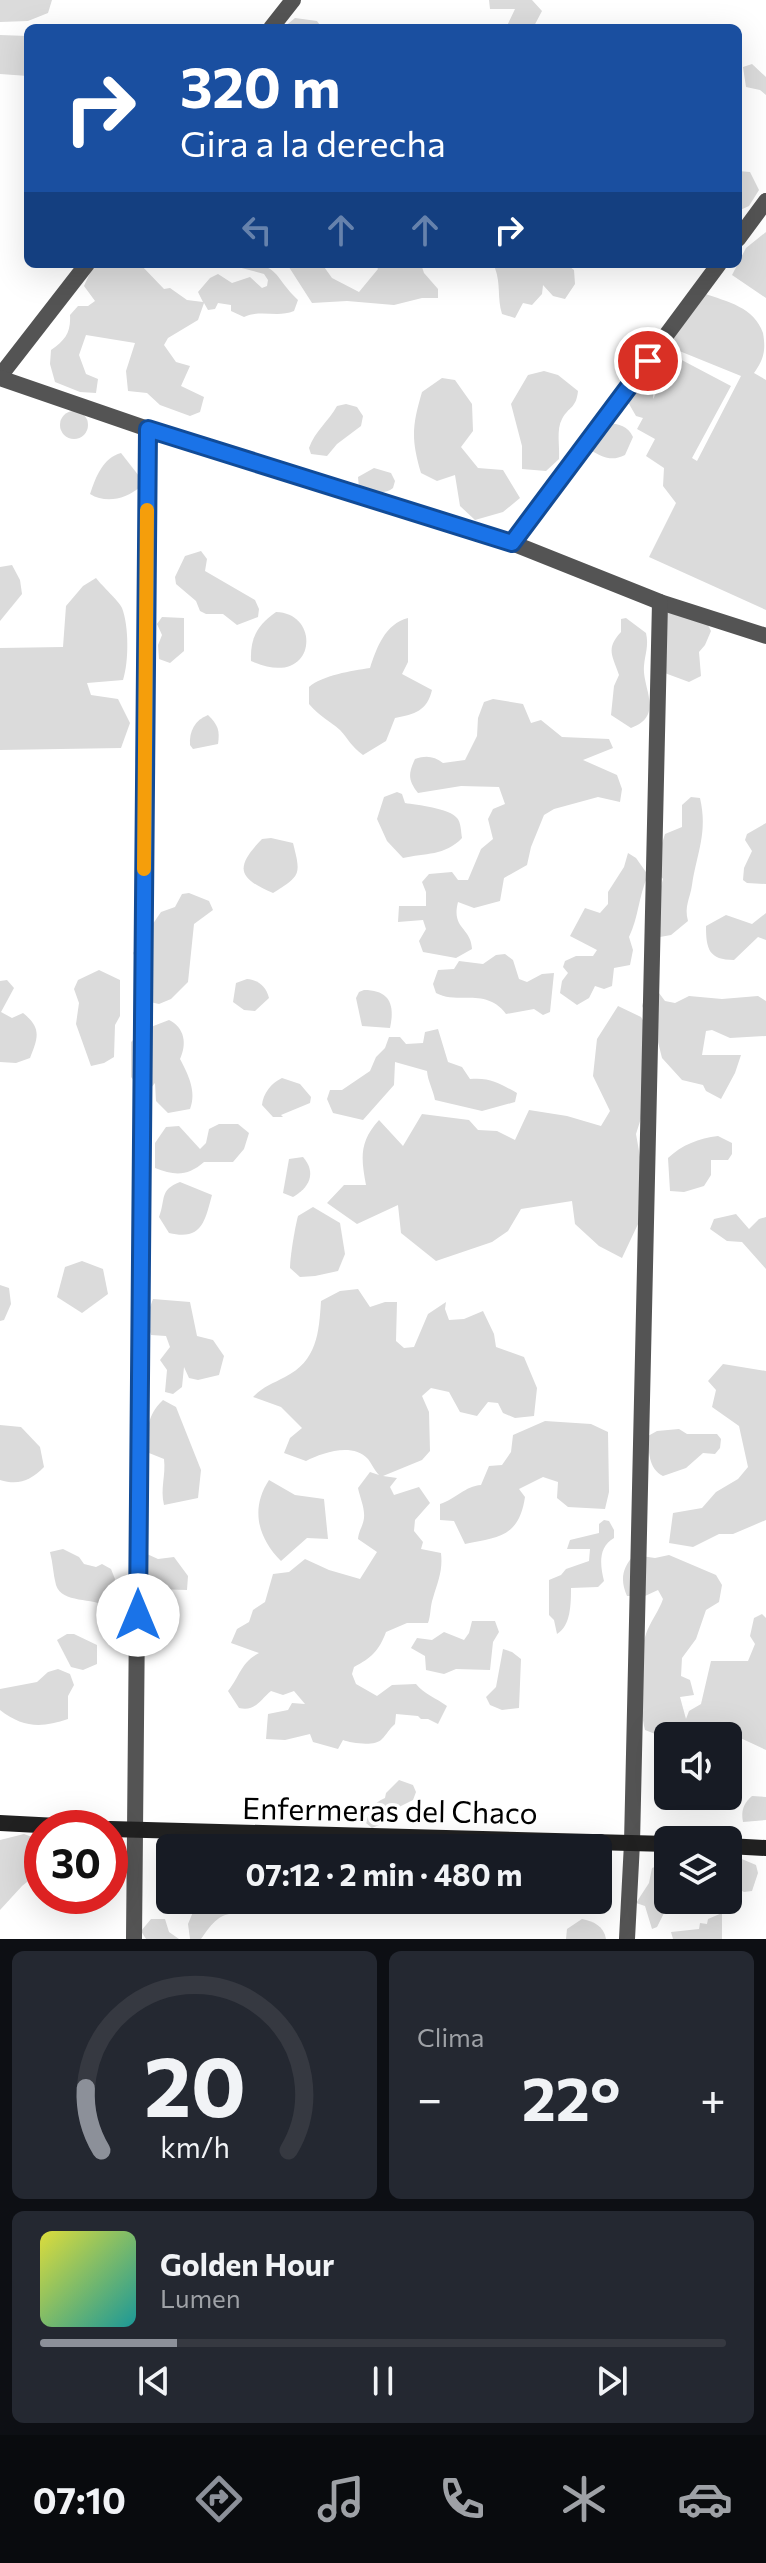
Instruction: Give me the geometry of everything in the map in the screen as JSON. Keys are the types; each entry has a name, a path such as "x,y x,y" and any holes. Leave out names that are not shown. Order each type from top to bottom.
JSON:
{"main road":[{"path":"0,1823 24,1824"},
{"name":"Enfermeras del Chaco","path":"128,1830 654,1844"},
{"path":"742,1847 766,1848"}],"street":[{"path":"274,24 293,0"},
{"path":"742,234 766,201"},
{"path":"84,268 0,377 148,429 512,543 660,602 766,636"},
{"path":"512,543 716,268"},
{"path":"134,1939 148,429"},
{"path":"627,1939 632,1843 660,602"}],"shaded area":[{"path":"0,0 52,0 48,13 28,21 0,22"},
{"path":"489,0 532,0 542,11 535,24 508,24 515,9 490,9"},
{"path":"295,18 319,24 288,24"},
{"path":"0,35 24,36 24,76 0,74"},
{"path":"752,64 766,77 766,95 760,90 746,87 743,67"},
{"path":"742,171 750,172 759,190 749,206 742,209"},
{"path":"766,232 766,298 732,275 736,268 742,268 742,256 746,248"},
{"path":"92,268 144,268 164,289 170,288 187,300 203,302 198,292 210,278 218,274 232,283 250,277 262,288 267,286 268,280 264,274 242,268 268,268 298,300 294,311 244,317 231,311 231,305 218,303 215,309 208,310 204,303 198,320 168,338 164,345 176,362 190,366 181,386 204,397 200,412 190,416 160,405 147,393 128,391 126,371 135,343 86,335 79,355 86,374 98,379 96,393 80,392 55,382 50,364 51,350 66,336 70,315 78,306 88,306 95,301 84,286"},
{"path":"290,268 325,268 332,278 359,292 377,268 422,268 438,289 438,298 422,298 394,305 347,301 312,303"},
{"path":"495,268 571,268 575,284 565,299 553,296 543,285 542,294 532,305 523,303 515,318 502,314"},
{"path":"703,293 747,311 763,333 763,354 754,373 766,380 766,610 649,557 676,503 663,486 664,468 646,456 655,439 637,429 643,418 636,416 625,397 641,381 653,391 653,399 676,357 731,386 692,458 697,461 741,376 667,346"},
{"path":"544,371 558,375 578,391 577,397 560,423 559,459 546,471 522,469 522,446 511,404 528,375"},
{"path":"442,378 455,380 472,404 473,431 461,447 478,468 503,470 520,498 503,512 475,520 460,506 455,475 437,481 421,473 414,441 416,414 422,392"},
{"path":"346,404 357,407 363,416 361,426 327,456 311,454 309,448 318,431 337,406"},
{"path":"74,411 84,415 88,425 84,435 74,439 64,435 60,425 64,415"},
{"path":"608,423 623,426 633,437 625,455 603,457 590,450"},
{"path":"121,453 139,476 140,487 116,499 103,499 90,494 105,463"},
{"path":"374,468 391,473 395,481 393,488 381,492 359,488 358,477"},
{"path":"201,551 207,559 205,571 255,600 258,617 237,625 223,614 206,614 176,584 175,577 185,556"},
{"path":"12,565 20,580 22,594 0,621 0,567"},
{"path":"96,578 122,608 127,634 126,664 123,680 87,683 91,695 118,699 130,723 121,748 0,750 0,648 63,647 66,606 83,586"},
{"path":"667,611 707,623 711,631 699,652 701,676 689,682 662,672"},
{"path":"276,612 291,616 301,624 306,636 306,648 300,659 289,666 273,668 251,661 256,633"},
{"path":"162,617 184,618 184,651 170,663 159,659 158,645 162,635 157,624"},
{"path":"408,618 408,662 402,674 432,690 430,697 419,710 395,718 386,741 363,755 309,704 309,687 329,677 370,668 388,631"},
{"path":"626,618 646,633 644,674 650,701 647,716 631,728 611,715 614,686 619,675 612,648 621,632 621,619"},
{"path":"493,699 523,704 531,723 541,720 562,737 609,739 613,748 583,760 617,775 622,789 620,802 598,797 554,809 544,815 527,865 504,878 500,901 474,908 458,902 457,918 472,949 456,958 423,952 419,941 426,929 423,920 398,922 399,906 426,906 422,882 429,874 452,872 458,880 468,880 481,849 493,839 488,819 493,809 505,804 499,787 461,786 418,793 410,777 411,769 415,759 423,757 443,763 465,760 477,736 478,718 484,702"},
{"path":"208,715 218,728 218,744 193,749 190,745 192,731 196,723"},
{"path":"397,792 402,794 405,803 453,815 459,822 462,838 442,851 403,858 387,841 377,819 384,797"},
{"path":"691,797 700,798 703,822 687,907 688,921 671,935 660,937 653,916 663,879 654,868 665,834 682,827 682,805"},
{"path":"766,823 766,884 747,883 743,880 744,868 752,851 745,840 747,834"},
{"path":"262,839 293,843 298,868 294,878 273,893 252,882 244,871 244,864 253,849"},
{"path":"628,853 636,858 648,875 629,937 633,950 630,965 614,968 612,986 604,989 595,986 589,998 577,1005 560,993 562,981 568,973 563,967 565,961 576,956 593,956 597,950 570,936 585,908 600,913 608,904 608,892 624,867"},
{"path":"189,893 209,901 213,910 194,924 188,982 171,999 159,1004 150,1002 143,972 133,953 161,912 175,907 182,894"},
{"path":"766,913 766,940 758,937 734,960 719,958 711,952 706,926 726,915 752,924"},
{"path":"505,954 513,960 519,979 527,982 542,974 554,973 550,1012 543,1015 534,1009 506,1014 490,1001 453,998 436,993 433,984 438,970 454,969 459,961 483,964 496,955"},
{"path":"99,970 120,980 120,1016 115,1025 114,1057 91,1066 76,1024 79,1003 74,989 78,980"},
{"path":"247,979 261,984 269,998 255,1011 244,1010 233,1002 236,983"},
{"path":"7,980 14,988 1,1012 12,1018 23,1013 37,1034 30,1058 16,1063 0,1062 0,981"},
{"path":"656,989 665,1001 675,1003 689,996 722,999 758,996 766,1001 766,1036 730,1038 712,1030 706,1031 702,1055 741,1055 721,1099 706,1091 703,1085 682,1080 662,1058 656,1034 642,1006 644,999"},
{"path":"364,990 380,993 389,1000 392,1012 390,1028 362,1026 356,998"},
{"path":"618,1006 641,1017 650,1032 649,1093 636,1134 646,1191 638,1224 622,1258 599,1246 575,1224 572,1201 521,1209 508,1231 492,1242 436,1261 401,1233 398,1205 357,1224 327,1203 344,1185 366,1185 363,1151 372,1128 379,1120 403,1146 422,1114 469,1120 478,1130 497,1131 515,1140 529,1110 601,1126 610,1111 593,1076 597,1039"},
{"path":"169,1020 178,1027 183,1037 180,1059 189,1077 193,1096 190,1109 168,1113 156,1101 155,1083 150,1089 131,1077 131,1042 143,1030"},
{"path":"438,1029 448,1062 462,1067 470,1079 490,1080 517,1093 515,1102 482,1111 435,1100 427,1071 395,1062 394,1085 363,1120 333,1113 327,1099 330,1090 342,1090 370,1071 389,1037 400,1037 406,1044 423,1043 425,1032"},
{"path":"282,1078 300,1084 311,1097 310,1103 281,1115 283,1117 273,1117 262,1105 271,1086"},
{"path":"219,1124 238,1124 249,1133 244,1149 233,1162 204,1162 181,1173 155,1168 155,1143 166,1127 179,1126 200,1149 206,1143 209,1129"},
{"path":"718,1136 732,1143 732,1154 728,1160 711,1160 711,1175 704,1186 684,1192 670,1191 668,1158 691,1143"},
{"path":"303,1157 310,1169 309,1180 293,1197 283,1193 289,1159"},
{"path":"180,1182 212,1195 200,1227 189,1234 180,1235 169,1233 159,1217 166,1192"},
{"path":"313,1207 340,1223 345,1254 338,1271 300,1277 290,1268 294,1234 298,1216"},
{"path":"736,1214 749,1229 759,1219 766,1217 766,1269 742,1242 727,1241 710,1229 714,1219"},
{"path":"82,1261 103,1269 108,1294 82,1313 57,1297 65,1267"},
{"path":"0,1285 9,1288 11,1304 4,1320 0,1321"},
{"path":"358,1289 370,1307 397,1302 396,1341 404,1348 414,1347 428,1314 446,1302 449,1320 464,1319 483,1311 494,1334 496,1347 524,1357 537,1388 534,1416 515,1418 503,1413 498,1403 488,1402 477,1416 460,1412 449,1392 431,1388 422,1396 429,1412 430,1451 422,1460 383,1476 397,1478 390,1487 394,1495 419,1487 430,1503 415,1520 414,1531 423,1542 421,1549 441,1553 441,1571 429,1620 428,1623 407,1623 386,1632 377,1649 354,1667 352,1674 356,1684 377,1696 392,1685 416,1684 447,1706 438,1724 418,1716 396,1714 395,1724 379,1741 363,1744 343,1740 338,1749 313,1742 310,1734 285,1740 266,1739 268,1714 288,1710 292,1703 305,1704 294,1691 283,1695 271,1691 257,1704 245,1709 239,1708 228,1691 244,1665 259,1653 231,1643 237,1629 249,1622 253,1610 265,1602 273,1574 289,1572 305,1559 360,1579 377,1552 358,1539 364,1514 358,1488 370,1472 379,1475 368,1459 346,1450 328,1452 306,1461 284,1453 290,1438 302,1428 281,1407 253,1397 304,1363 317,1335 321,1301 340,1291"},
{"path":"153,1299 190,1302 197,1336 213,1340 224,1356 219,1375 198,1380 189,1378 184,1367 182,1387 173,1394 165,1392 167,1370 160,1360 170,1347 166,1336 151,1335 146,1318"},
{"path":"723,1364 766,1371 766,1520 733,1534 719,1534 693,1547 669,1543 673,1513 702,1508 716,1492 738,1479 748,1467 739,1426 712,1407 716,1390 708,1381"},
{"path":"163,1400 176,1407 201,1470 198,1498 164,1505 164,1459 149,1453 148,1438 151,1418"},
{"path":"545,1421 591,1424 608,1432 609,1492 605,1509 568,1507 557,1498 558,1482 543,1477 519,1489 525,1497 518,1520 512,1528 497,1537 465,1544 454,1521 440,1520 440,1504 481,1485 489,1466 502,1465 511,1452 513,1435"},
{"path":"0,1425 21,1427 40,1447 44,1467 19,1482 0,1480"},
{"path":"679,1429 687,1434 717,1434 721,1439 720,1448 715,1454 703,1453 686,1468 663,1476 652,1464 648,1436 657,1431"},
{"path":"269,1480 295,1495 324,1499 328,1539 307,1538 281,1561 267,1543 259,1523 260,1502"},
{"path":"609,1521 614,1530 614,1538 603,1551 604,1581 598,1587 571,1588 568,1620 557,1634 554,1620 549,1615 549,1580 566,1569 589,1561 590,1549 567,1549 570,1540 599,1533 599,1524"},
{"path":"63,1549 79,1557 84,1564 96,1567 102,1564 111,1569 115,1579 113,1592 127,1609 121,1630 113,1641 103,1632 108,1607 71,1598 59,1591 50,1552"},
{"path":"147,1554 158,1559 174,1557 188,1576 187,1590 157,1587 130,1577 129,1562"},
{"path":"634,1555 655,1558 669,1555 716,1575 722,1585 719,1602 706,1610 696,1639 682,1658 681,1676 690,1680 694,1695 680,1697 686,1719 689,1711 701,1704 711,1661 748,1661 755,1644 750,1636 754,1618 762,1614 766,1618 766,1750 742,1739 742,1722 654,1722 654,1734 645,1730 640,1695 641,1656 646,1634 663,1599 658,1590 645,1596 627,1596 623,1574"},
{"path":"472,1621 495,1621 499,1632 493,1642 490,1670 456,1669 444,1674 426,1670 425,1656 411,1648 417,1638 432,1640 444,1632 464,1640"},
{"path":"74,1634 97,1645 97,1664 83,1670 71,1667 57,1640"},
{"path":"503,1649 521,1659 519,1708 502,1710 490,1705 486,1697 496,1687"},
{"path":"58,1669 70,1674 74,1685 68,1696 68,1719 33,1725 0,1710 0,1689 37,1682 48,1672"},
{"path":"399,1780 413,1785 416,1792 413,1800 393,1810 391,1820 372,1828 366,1823 370,1811"},
{"path":"752,1796 766,1797 766,1820 743,1822 743,1808"},
{"path":"24,1834 24,1884 0,1910 0,1840"},
{"path":"742,1859 756,1865 758,1873 752,1891 744,1892"},
{"path":"652,1868 654,1914 664,1914 657,1927 652,1929 645,1906 636,1903 649,1883"},
{"path":"192,1914 231,1914 214,1922 201,1939 190,1939 188,1924"},
{"path":"722,1914 722,1939 673,1939 671,1932 699,1929 700,1923 707,1924 708,1919"},
{"path":"151,1919 165,1919 169,1932 179,1939 146,1939 141,1931"},
{"path":"582,1919 597,1925 606,1939 566,1939 567,1929"}],"slow traffic":[{"path":"144,869 147,510"}],"route":[{"path":"138,1615 148,429 512,543 648,361"}]}
